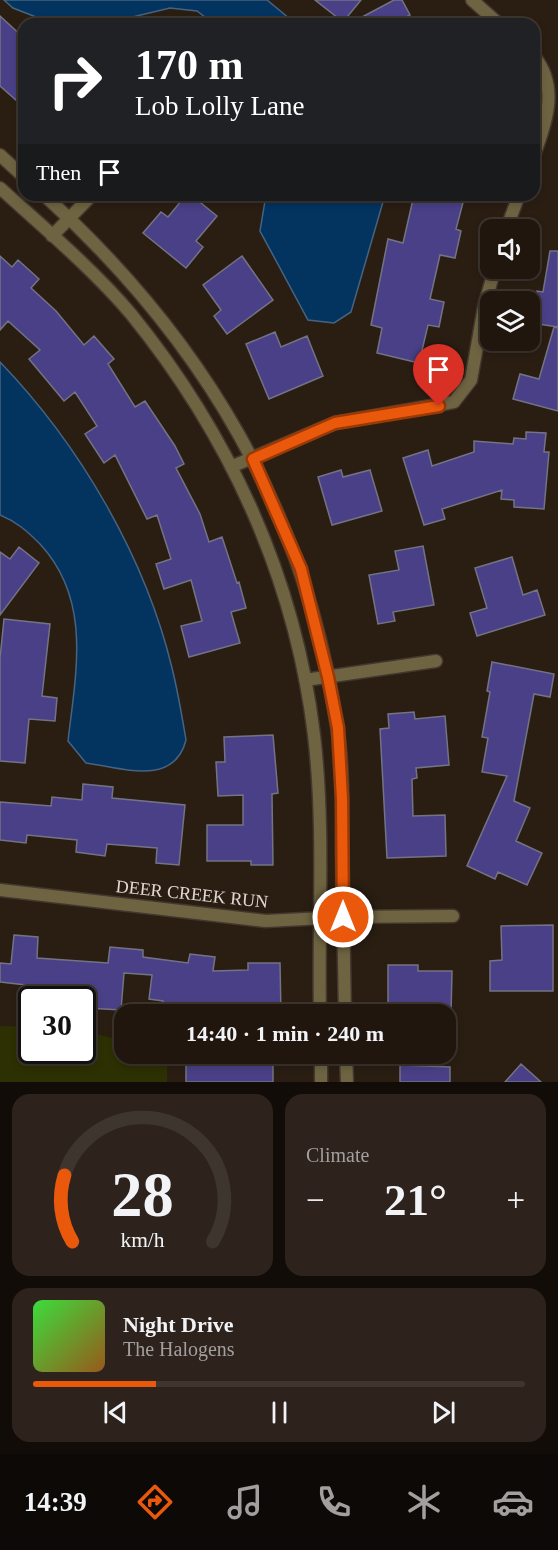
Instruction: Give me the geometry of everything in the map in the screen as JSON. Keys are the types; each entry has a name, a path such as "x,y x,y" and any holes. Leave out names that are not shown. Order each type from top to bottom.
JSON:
{"street":[{"path":"472,0 492,18"},
{"path":"540,62 546,67 554,88 547,121 540,139"},
{"path":"0,155 18,172"},
{"path":"0,188 130,313 194,399 233,466 259,523 285,594 305,680 314,735 321,918 320,1004"},
{"path":"51,201 134,283 203,373 253,459 301,569 328,677 338,728 342,799 345,1004"},
{"path":"52,236 86,201"},
{"path":"510,219 517,201"},
{"path":"233,466 335,423 454,402 471,380 484,307 492,279"},
{"path":"305,680 436,660"},
{"name":"DEER CREEK RUN","path":"0,890 266,921 453,915"},
{"path":"321,1064 321,1082"},
{"path":"346,1064 347,1082"}],"green space":[{"path":"0,1026 18,1027 18,1064 96,1064 96,1034 114,1039 114,1064 167,1064 167,1082 0,1082"}],"water":[{"path":"4,0 267,0 289,18 206,18 197,11 170,8 128,18 39,18 13,8"},
{"path":"265,201 383,201 351,312 334,323 308,320 260,231"},
{"path":"0,362 29,394 82,465 106,504 145,584 172,668 186,740 180,755 170,764 159,769 130,770 86,763 68,741 76,663 77,638 74,613 67,589 56,566 40,544 17,524 0,515"}],"building":[{"path":"315,0 361,0 346,18 338,18"},
{"path":"394,0 402,0 410,15 405,18 360,18"},
{"path":"0,16 18,32 18,102 0,86"},
{"path":"181,201 198,201 217,216 196,241 203,247 186,268 143,233 161,212 168,217"},
{"path":"413,201 463,201 456,229 461,231 455,258 440,255 430,299 444,302 439,327 428,325 419,363 377,353 382,328 371,325 388,239 403,243"},
{"path":"550,251 558,251 558,327 540,324 540,292 543,292"},
{"path":"0,256 12,267 18,260 39,279 31,288 56,311 84,345 94,336 114,359 108,364 135,407 145,401 175,446 184,464 176,468 200,514 209,542 222,537 237,583 239,582 246,608 231,612 240,643 189,657 181,626 202,621 191,580 164,589 156,564 171,559 157,515 147,519 115,455 104,463 85,434 97,426 75,392 64,401 29,359 40,350 8,321 0,330"},
{"path":"242,256 273,300 227,334 214,316 221,310 203,285"},
{"path":"554,327 558,328 558,411 513,399 520,374 539,379"},
{"path":"275,332 281,347 307,336 323,376 269,399 246,344"},
{"path":"526,432 546,433 544,452 549,452 544,509 514,507 514,500 501,499 502,490 442,509 445,519 424,525 403,458 428,450 432,466 474,452 474,441 513,444 514,438 526,439"},
{"path":"341,470 343,477 370,470 382,511 332,525 318,477"},
{"path":"423,546 434,605 393,612 395,621 378,624 369,575 399,570 395,551"},
{"path":"19,547 39,563 0,615 0,552 10,559"},
{"path":"512,557 523,595 537,590 545,615 477,636 470,613 487,608 475,568"},
{"path":"4,619 50,624 42,696 57,698 55,721 29,719 25,763 0,761 0,658"},
{"path":"492,662 554,674 550,697 534,694 514,801 530,808 516,841 542,853 527,885 498,872 495,879 467,866 507,776 482,772 488,738 482,737 490,692 487,691"},
{"path":"414,712 415,719 445,716 449,765 416,768 417,778 412,779 413,816 445,815 446,856 387,858 380,729 389,728 388,714"},
{"path":"273,735 278,793 272,794 273,865 251,865 251,861 207,861 207,825 243,825 243,795 218,796 216,762 225,762 224,737"},
{"path":"83,784 113,787 112,798 185,805 179,865 156,863 157,848 107,844 105,856 76,852 77,840 27,835 26,843 0,840 0,802 51,806 52,797 82,800"},
{"path":"553,925 553,991 490,991 490,961 502,960 501,926"},
{"path":"14,935 38,937 37,958 108,963 110,947 143,950 143,957 188,963 190,954 215,957 213,971 248,970 248,963 280,963 281,1004 163,1004 163,1001 149,999 152,975 124,973 121,1004 114,1004 114,1010 96,1009 96,986 26,986 0,982 0,963 11,964"},
{"path":"388,965 418,965 418,971 452,971 451,1004 388,1004"},
{"path":"186,1064 273,1064 273,1082 186,1082"},
{"path":"521,1064 541,1082 505,1082"},
{"path":"400,1065 450,1067 450,1082 400,1082"}],"route":[{"path":"343,917 342,799 338,728 328,677 301,569 253,459 335,423 396,411 439,406"}]}
